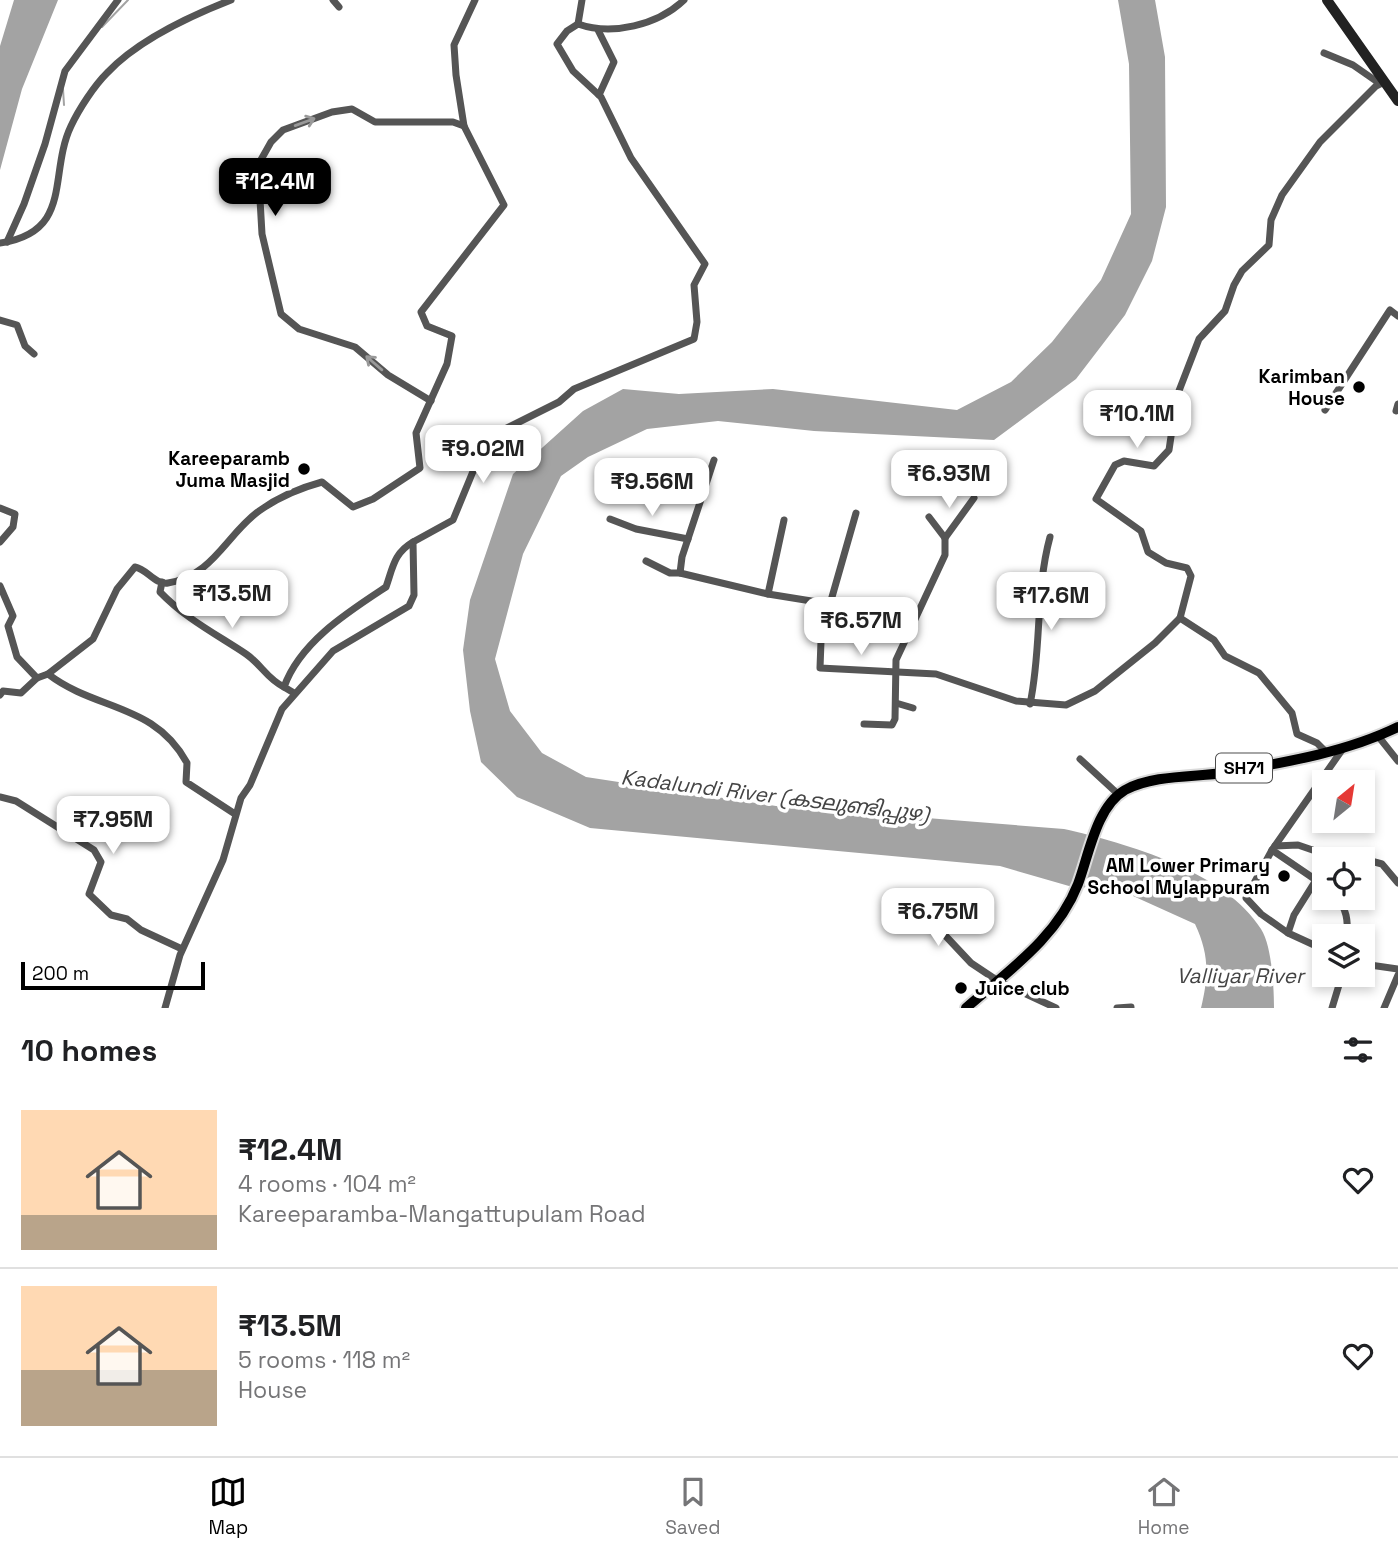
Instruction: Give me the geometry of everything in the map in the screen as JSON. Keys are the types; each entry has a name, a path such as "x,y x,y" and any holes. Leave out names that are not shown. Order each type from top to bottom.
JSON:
{"main road":[{"name":"SH71","path":"1119,795 1149,782 1226,772 1343,748 1398,727"},
{"path":"966,1008 1048,933 1072,900 1101,820 1119,795"}],"street":[{"path":"3,242 24,204 45,144 65,71 118,0"},
{"path":"3,242 28,233 43,221 56,204 62,153 71,126 106,73 185,18 231,0"},
{"path":"333,0 339,8"},
{"path":"306,479 322,482 353,507 373,499 421,468 416,433 447,364 452,336 427,326 421,312 504,205 464,126 454,45 475,0"},
{"path":"284,687 301,656 341,617 386,587 393,561 402,548 453,520 481,452 507,428 559,402 574,389 694,339 697,321 694,285 705,264 631,158 599,95 573,71 557,44 578,24 582,0"},
{"path":"578,24 598,30 659,20 684,0"},
{"path":"1327,0 1398,102"},
{"path":"598,30 614,62 599,95"},
{"path":"1324,53 1353,65 1376,81 1383,80"},
{"path":"856,513 821,641 820,667 896,674 936,674 1030,704 1066,705 1083,699 1155,643 1180,618 1190,571 1148,552 1141,531 1096,499 1115,465 1124,461 1153,466 1163,459 1173,432 1177,396 1199,339 1225,311 1242,271 1269,245 1271,219 1282,195 1320,142 1383,80"},
{"path":"430,401 409,390 355,347 299,329 281,314 262,234 258,165 271,142 283,130 332,112 352,109 375,122 453,122 464,126"},
{"path":"1325,410 1390,310 1398,316"},
{"path":"0,320 17,325 25,346 34,354"},
{"path":"680,573 688,539 714,460"},
{"path":"162,582 203,569 260,510 301,487 322,482"},
{"path":"864,724 892,725 896,703 894,694 897,660 945,555 945,538 974,498"},
{"path":"0,508 15,514 13,527 0,542"},
{"path":"929,517 945,538"},
{"path":"610,519 636,529 688,539"},
{"path":"768,594 784,520"},
{"path":"1030,704 1037,658 1040,581 1050,537"},
{"path":"165,1008 182,949 223,860 235,814 261,760 272,726 294,693 333,651 409,606 414,595 413,542"},
{"path":"646,561 670,573 831,604"},
{"path":"1,691 21,693 37,678 48,674 93,639 117,589 132,569 140,568 162,582"},
{"path":"162,582 160,592 178,610 250,656 267,677 294,693"},
{"path":"0,586 13,617 8,626 17,657 37,678"},
{"path":"1180,618 1214,640 1225,656 1259,673 1293,713 1297,734 1317,743 1326,752"},
{"path":"48,674 68,687 163,729 187,763 186,782 235,814"},
{"path":"896,703 913,708"},
{"path":"1378,736 1398,761"},
{"path":"1312,944 1288,933 1261,914 1246,898 1274,848 1343,748"},
{"path":"1080,759 1119,795"},
{"path":"0,797 16,801 94,850 101,862 89,894 103,909 182,949"},
{"path":"1274,848 1298,845 1330,856 1349,855 1381,864 1398,883"},
{"path":"1274,848 1312,877"},
{"path":"1288,933 1294,915 1312,886"},
{"path":"892,895 925,914 971,962 998,981 1056,1008"},
{"path":"1375,966 1398,969"},
{"path":"1384,1008 1398,975"},
{"path":"1332,1008 1338,987"},
{"path":"1117,1008 1130,1007"}],"water":[{"path":"14,0 58,0 22,89 0,170 0,46"},
{"name":"Valliyar River","path":"1118,0 1155,0 1165,57 1166,207 1152,261 1125,315 1076,379 994,440 814,431 718,421 647,429 588,457 561,476 523,554 495,659 510,711 542,753 586,777 776,806 1064,829 1116,843 1173,863 1224,891 1245,909 1261,929 1270,956 1274,1008 1201,1008 1206,965 1203,945 1195,924 1122,891 1069,886 1000,866 590,828 517,797 481,762 470,711 463,650 470,600 513,474 583,411 623,389 679,394 773,389 957,410 1011,382 1052,342 1101,280 1131,214 1129,64"}],"waterway":[{"path":"102,27 128,0"},
{"path":"63,89 64,105"}],"place":[{"name":"Karimban House","path":"1359,387"},
{"name":"Kareeparamb Juma Masjid","path":"304,469"},
{"name":"AM Lower Primary School Mylappuram","path":"1284,876"},
{"name":"Juice club","path":"961,988"}],"water label":[{"name":"Kadalundi River (കടലുണ്ടിപ്പുഴ)","path":"775,796"}]}
